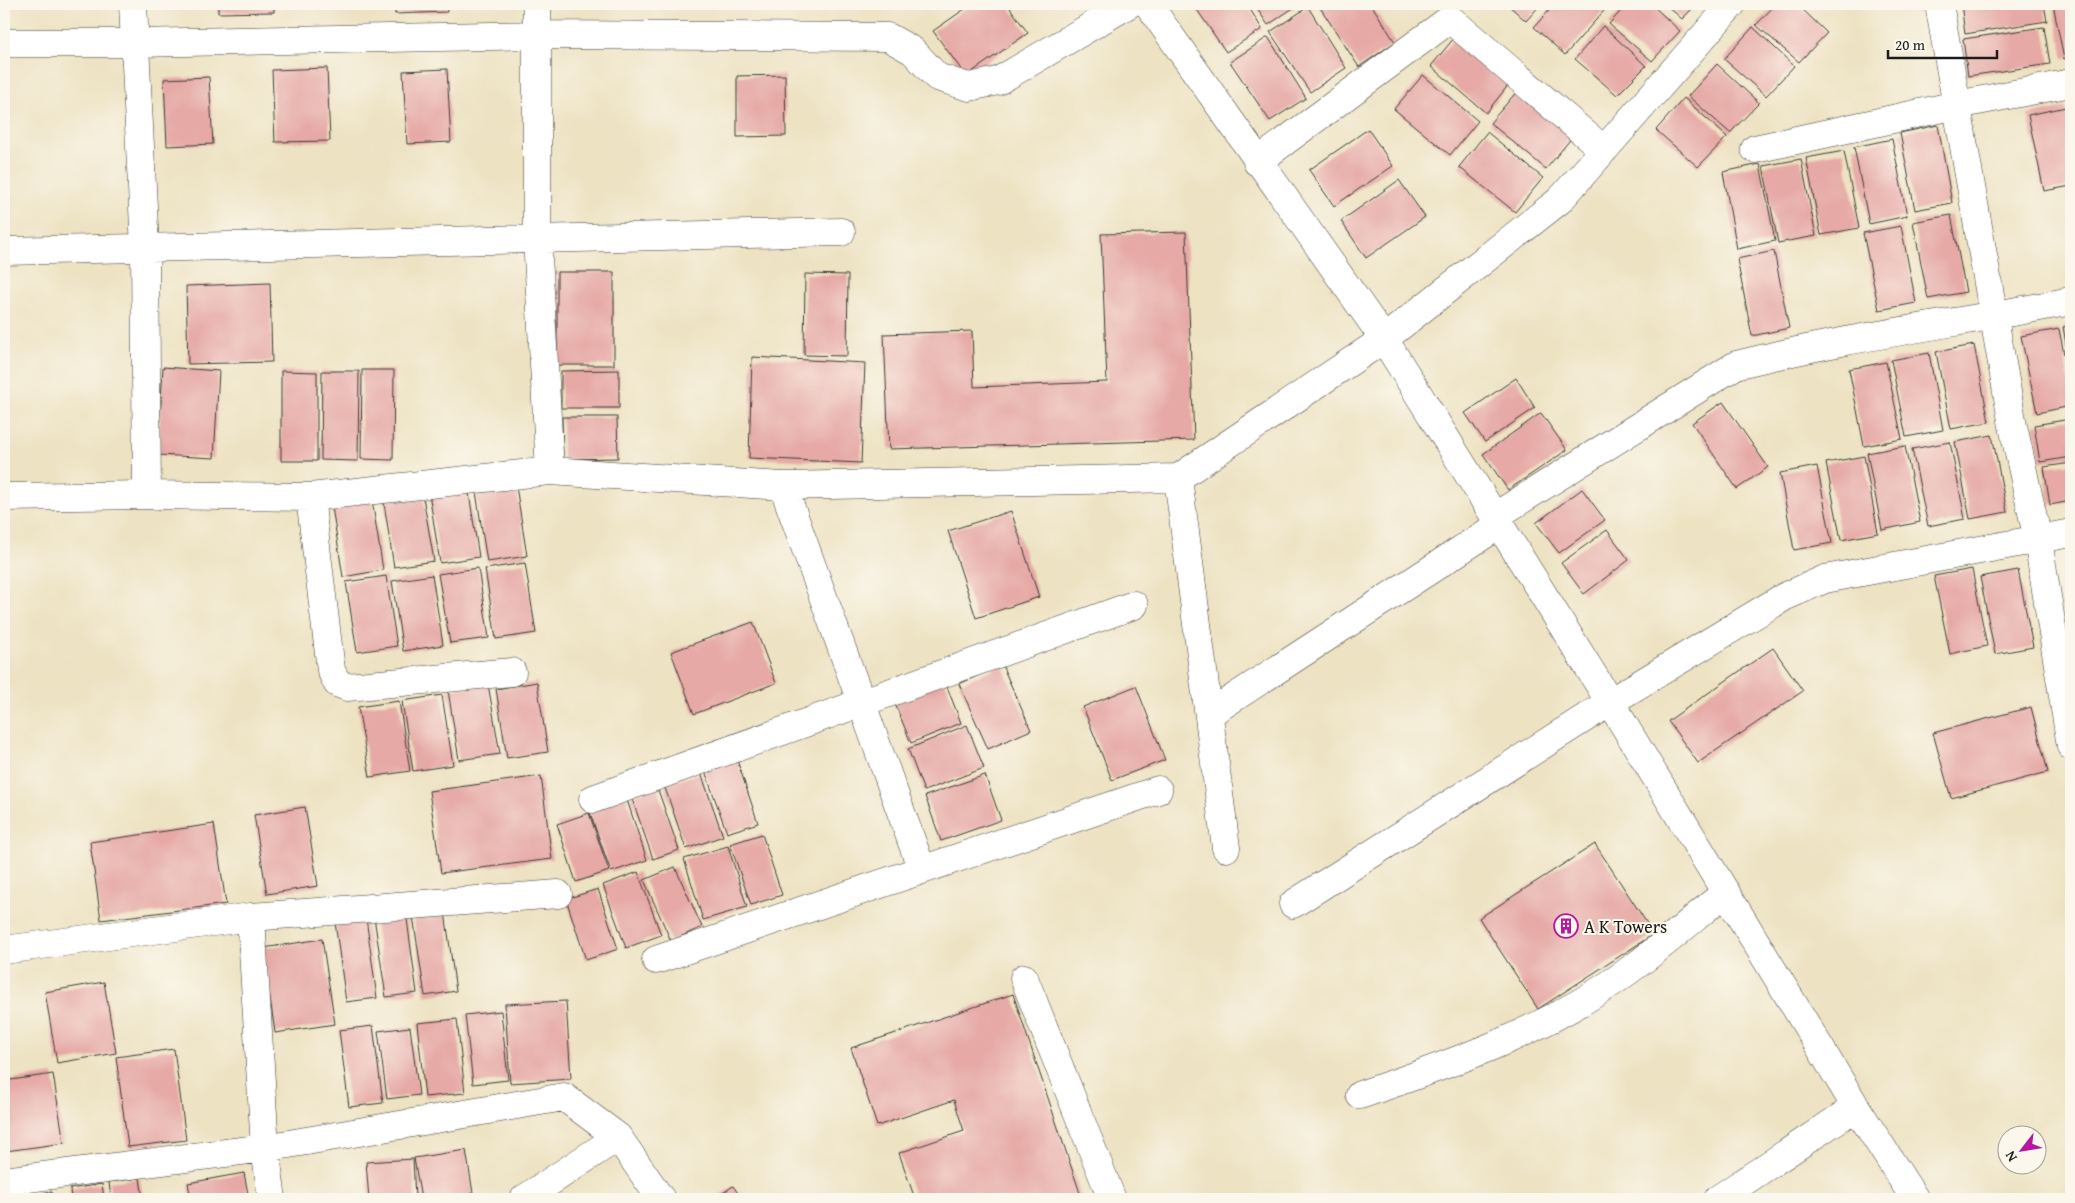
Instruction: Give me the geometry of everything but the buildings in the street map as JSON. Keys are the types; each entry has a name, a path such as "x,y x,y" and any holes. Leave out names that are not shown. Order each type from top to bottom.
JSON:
{"street":[{"path":"132,4 145,248 147,495"},
{"path":"536,4 537,238 550,471"},
{"path":"4,42 134,43 536,35 888,37 913,51 937,77 969,87 998,81 1129,4"},
{"path":"1148,4 1257,162 1384,340 1610,702 1856,1107 1915,1199"},
{"path":"4,497 147,495 310,497 550,471 783,486 1178,478 1384,340 1560,200 1732,4"},
{"path":"1939,4 2013,426 2038,540 2071,746"},
{"path":"1257,162 1444,11 1604,150"},
{"path":"1755,150 1957,105 2071,83"},
{"path":"4,251 841,232"},
{"path":"1209,714 1496,521 1736,365 1780,354 1994,316 2071,300"},
{"path":"1178,478 1226,848"},
{"path":"783,486 922,870"},
{"path":"310,497 331,670 337,683 347,687 512,672"},
{"path":"1293,904 1610,702 1784,597 1825,579 2071,533"},
{"path":"592,799 1134,605"},
{"path":"656,960 1158,790"},
{"path":"1360,1095 1444,1066 1515,1037 1584,1000 1631,970 1726,892"},
{"path":"4,950 251,917 558,894"},
{"path":"251,917 265,1148 272,1199"},
{"path":"1024,978 1112,1199"},
{"path":"4,1181 265,1148 564,1097 618,1136 660,1199"},
{"path":"1718,1199 1856,1107"},
{"path":"524,1199 618,1136"}],"place":[{"name":"A K Towers","path":"1566,926"}]}
